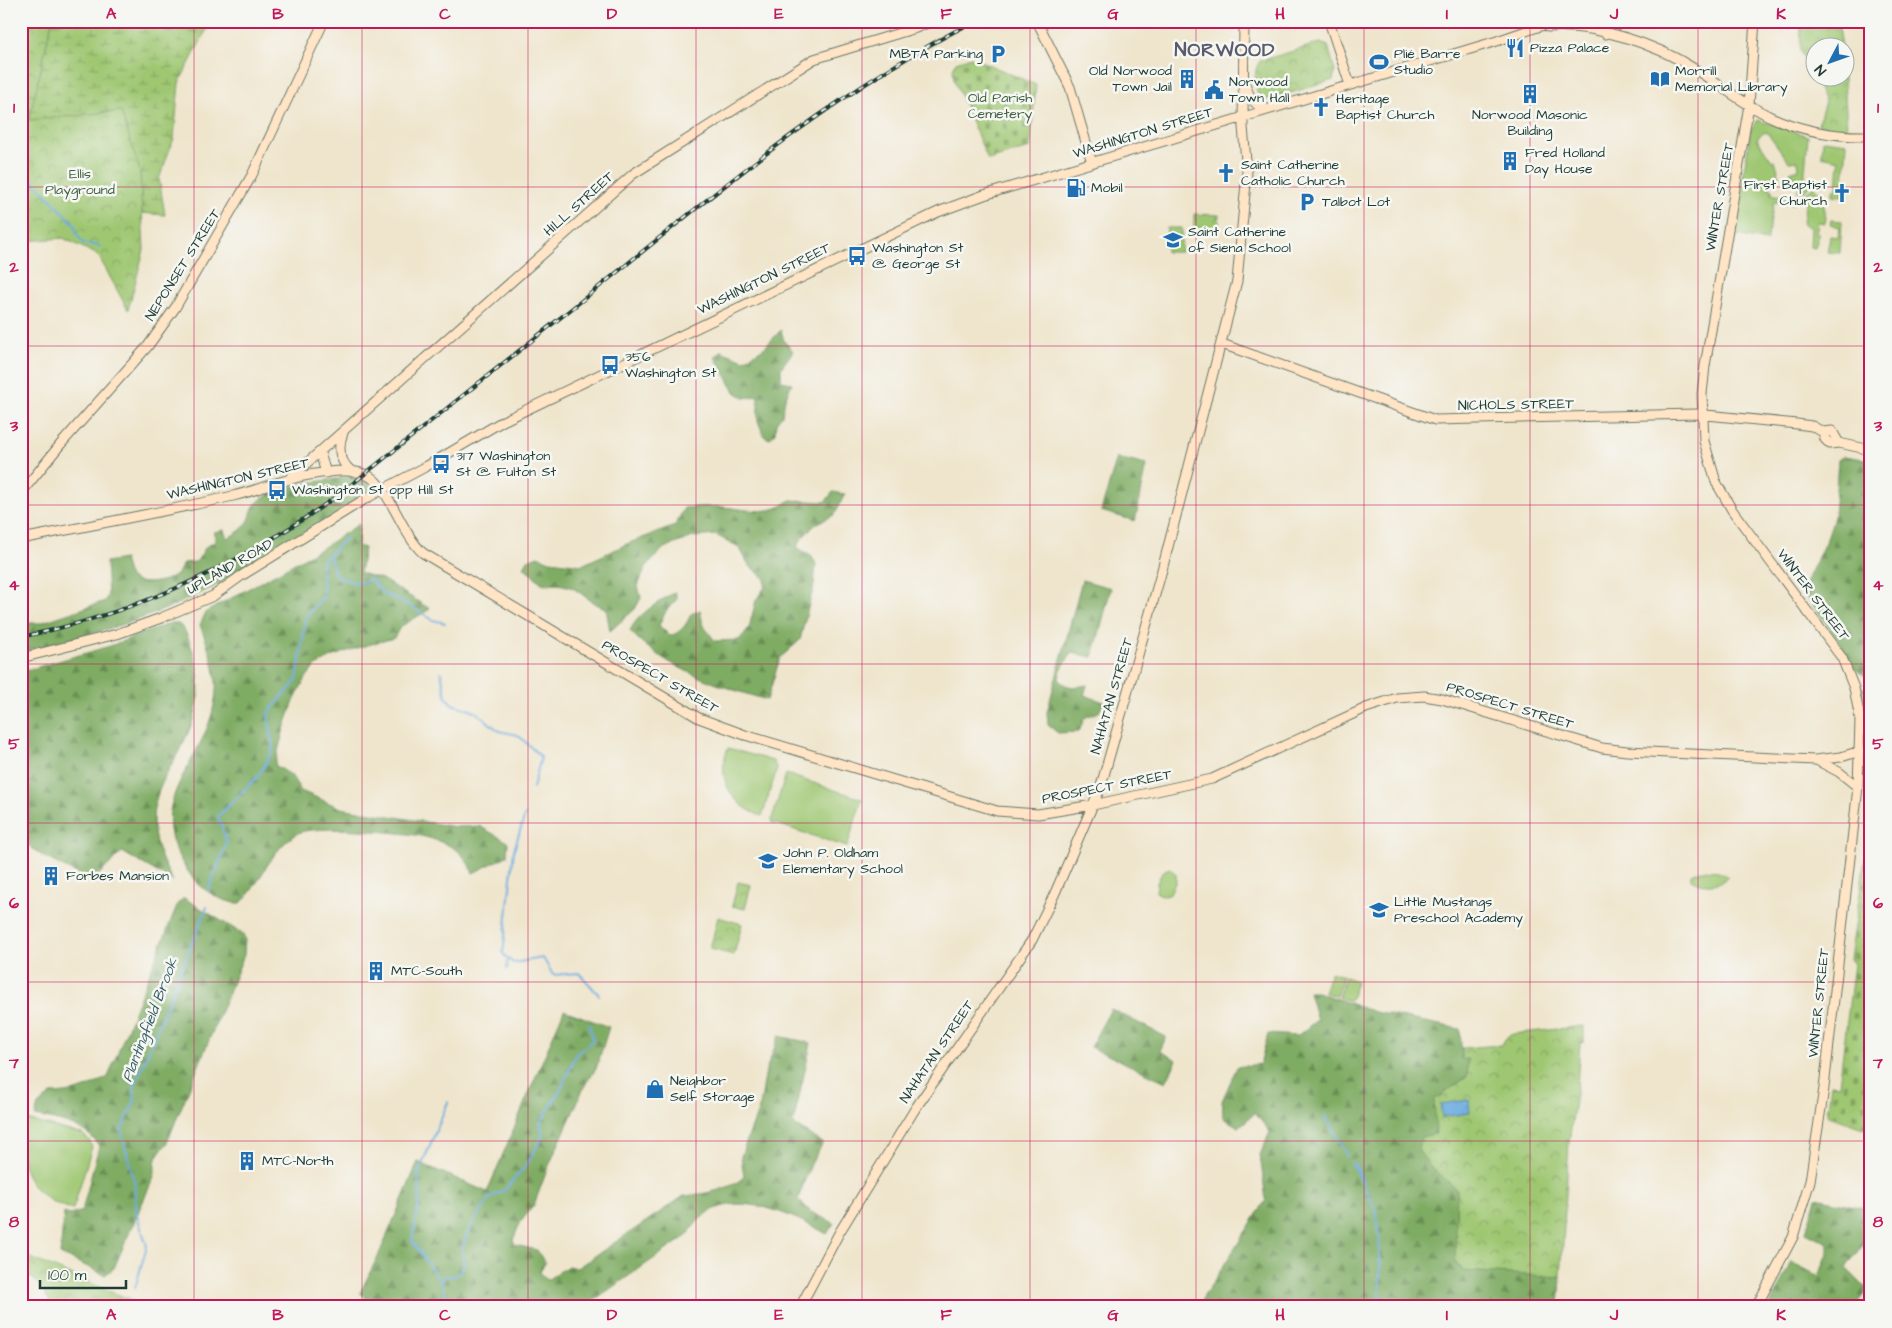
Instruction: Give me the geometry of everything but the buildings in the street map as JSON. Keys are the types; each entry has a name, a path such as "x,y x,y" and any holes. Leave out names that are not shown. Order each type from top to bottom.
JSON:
{"street":[{"name":"NEPONSET STREET","path":"21,493 60,445 148,346 175,308 252,175 324,21"},
{"name":"HILL STREET","path":"290,479 620,184 654,159 814,59 916,28 932,21"},
{"path":"1037,21 1070,87 1092,163"},
{"name":"NAHATAN STREET","path":"800,1307 842,1227 914,1109 1032,940 1093,805 1121,717 1232,303 1239,262 1247,172 1243,117 1245,81 1244,21"},
{"name":"WASHINGTON STREET","path":"1535,30 1555,21"},
{"path":"1597,21 1606,34"},
{"name":"WINTER STREET","path":"1755,21 1749,105 1703,380 1702,415 1708,462 1720,491 1842,658 1855,693 1860,731 1858,787 1824,1088 1810,1181 1793,1237 1756,1307"},
{"path":"1331,23 1350,85"},
{"name":"WASHINGTON STREET","path":"21,538 234,496 290,479 326,473 352,472 368,476 383,489 508,418 938,212 978,197 1535,30 1583,24 1606,34 1646,45 1670,55 1749,105 1780,121 1816,132 1843,136 1871,136"},
{"path":"1245,81 1254,102 1262,108 1271,109"},
{"name":"NICHOLS STREET","path":"1222,344 1435,420 1702,415 1812,426 1823,432 1832,431 1839,443 1871,450"},
{"path":"343,432 340,443 340,456 352,472"},
{"path":"320,453 326,473"},
{"name":"UPLAND ROAD","path":"21,658 117,634 199,602 383,489"},
{"name":"PROSPECT STREET","path":"383,489 403,528 424,552 704,720 997,811 1038,814 1093,805 1212,779 1366,708 1386,700 1414,696 1442,699 1602,748 1627,752 1815,760 1860,752"},
{"path":"1860,731 1871,720"},
{"name":"PROSPECT STREET","path":"1815,760 1831,766 1858,787"}],"green space":[{"path":"21,21 202,21 209,25 179,83 174,138 159,179 165,215 91,209 21,151"},
{"name":"Ellis Playground","path":"21,21 52,21 29,120 121,111 140,171 144,250 128,310 98,255 63,238 26,241 21,244"},
{"path":"1801,21 1838,21 1841,38 1804,38 1804,59 1800,51"},
{"path":"1320,43 1328,46 1335,71 1333,80 1267,100 1260,98 1256,90 1255,80 1256,69 1260,61"},
{"name":"Old Parish Cemetery","path":"971,57 1036,85 1030,148 988,160 954,80 953,69 956,62"},
{"path":"1818,88 1845,88 1847,129 1818,125 1825,101"},
{"path":"1758,120 1808,136 1804,183 1810,185 1804,192 1798,192 1799,182 1790,172 1799,169 1798,161 1789,162 1767,132 1761,134 1757,139 1772,161 1775,160 1780,178 1773,176 1769,188 1773,190 1771,194 1793,199 1793,204 1774,202 1767,241 1733,234 1751,130"},
{"path":"1823,140 1847,143 1843,196 1833,195 1833,190 1837,190 1839,160 1822,156"},
{"path":"1813,186 1824,198 1826,218 1825,223 1818,222 1816,233 1819,234 1815,248 1810,247 1811,227 1803,225 1806,194"},
{"path":"1194,214 1219,215 1219,228 1194,227"},
{"path":"1831,220 1842,221 1840,253 1827,252 1830,236 1838,237 1840,227 1830,224"},
{"path":"1167,228 1182,228 1181,252 1166,252"},
{"path":"781,330 784,341 793,351 781,368 781,381 792,383 785,399 782,415 776,423 775,434 769,439 764,436 758,421 758,396 744,398 735,392 715,357 721,351 744,360 764,348"},
{"path":"1844,456 1871,460 1871,680 1855,669 1840,643 1802,591 1827,538 1834,517 1838,460"},
{"path":"1117,458 1147,465 1135,521 1101,511"},
{"path":"349,477 367,482 370,484 373,492 232,577 173,606 142,618 21,652 21,623 40,623 105,601 108,595 106,562 124,559 128,574 135,581 147,583 173,577 180,570 183,563 196,562 206,547 215,542 214,532 224,530 227,538 241,530 250,518 254,506 272,493 312,482"},
{"path":"833,492 845,494 834,515 816,524 802,538 797,547 812,557 816,564 814,585 800,640 780,658 767,700 730,689 676,666 644,644 630,631 643,614 675,592 677,599 666,611 659,625 670,636 683,628 691,614 700,610 703,625 715,641 739,640 749,628 756,600 765,587 765,579 749,565 739,547 716,535 693,537 664,548 646,567 638,586 641,598 635,609 610,631 606,608 597,605 565,585 544,585 524,567 528,560 538,556 550,561 582,565 629,543 675,526 684,508 718,507 758,511 775,509 790,500 825,502"},
{"path":"359,524 358,546 364,548 360,573 382,579 430,609 400,627 394,638 341,653 314,668 295,700 275,765 291,775 301,791 341,808 456,827 479,826 508,842 507,856 473,873 465,858 458,851 426,837 355,830 307,831 298,833 280,848 241,903 221,899 201,887 192,877 176,849 170,825 172,803 179,783 211,718 216,691 214,667 200,625 206,612 324,547"},
{"path":"1082,580 1111,588 1093,657 1071,653 1060,672 1059,680 1069,686 1087,685 1084,695 1104,702 1099,712 1084,718 1079,732 1058,733 1048,725 1047,712"},
{"path":"171,623 178,624 184,629 190,643 198,676 199,691 194,718 162,784 154,808 153,828 157,846 173,881 122,852 92,881 44,857 21,840 21,672 110,646"},
{"path":"1859,686 1871,692 1871,716 1866,720 1863,717"},
{"path":"728,748 773,761 777,769 762,816 742,806 729,790 725,781 724,770 724,759"},
{"path":"786,774 862,799 847,847 771,822"},
{"path":"1871,821 1871,1131 1827,1115 1831,1084 1839,1085 1854,964 1850,959"},
{"path":"1170,868 1176,874 1176,881 1169,895 1163,896 1156,892 1157,883 1163,871"},
{"path":"1702,870 1719,871 1728,877 1720,882 1710,884 1700,883 1691,879 1691,874"},
{"path":"738,882 751,885 745,909 732,906"},
{"path":"184,898 241,933 245,938 244,955 166,1145 156,1158 155,1174 114,1268 105,1275 60,1254 64,1213 70,1215 82,1211 99,1146 87,1133 71,1125 35,1116 38,1105 51,1094 80,1090 108,1077 178,903"},
{"path":"718,917 742,924 734,955 710,949"},
{"path":"1331,972 1343,976 1336,996 1324,992"},
{"path":"1345,977 1357,981 1350,1001 1338,997"},
{"path":"1309,992 1317,992 1375,1012 1460,1029 1462,1058 1468,1059 1467,1077 1434,1100 1450,1183 1457,1189 1456,1264 1463,1271 1561,1277 1559,1307 1197,1307 1266,1200 1260,1155 1270,1132 1255,1113 1239,1127 1223,1118 1222,1101 1237,1067 1260,1064 1268,1034 1297,1036 1317,1020"},
{"path":"1111,1009 1166,1037 1160,1051 1177,1060 1166,1082 1090,1047"},
{"path":"564,1010 609,1027 596,1069 586,1083 547,1170 534,1205 520,1223 513,1240 515,1245 537,1250 545,1263 540,1272 547,1280 568,1266 577,1268 684,1196 708,1193 724,1188 744,1177 741,1156 760,1106 766,1070 779,1036 811,1043 793,1124 823,1143 811,1164 798,1199 811,1212 834,1223 827,1234 792,1217 772,1210 753,1205 734,1204 716,1208 701,1218 688,1235 584,1307 361,1307 366,1297 360,1293 380,1252 418,1162 487,1192"},
{"path":"1584,1026 1584,1042 1580,1043 1577,1086 1569,1142 1561,1277 1463,1271 1455,1259 1457,1189 1432,1168 1418,1150 1421,1137 1436,1134 1434,1100 1467,1077 1468,1059 1462,1059 1462,1048 1501,1045 1507,1037 1513,1034"},
{"path":"27,1120 82,1134 89,1140 92,1147 73,1209 58,1204 46,1197 35,1188 28,1176 23,1163 21,1149 22,1135"},
{"path":"1871,1195 1871,1232 1846,1268 1867,1289 1855,1307 1769,1307 1791,1262 1819,1276 1828,1253 1828,1243 1806,1232 1816,1198 1865,1208"},
{"path":"21,1254 148,1307 53,1307 40,1285 21,1269"}],"water":[{"path":"1469,1100 1470,1113 1442,1117 1440,1104"}],"waterway":[{"name":"Plantingfield Brook","path":"21,168 75,225 76,233 83,243 100,246"},
{"name":"Plantingfield Brook","path":"208,891 227,843 218,816 259,775 273,750 268,713 297,680 306,616 323,597 322,561 346,538"},
{"path":"329,555 336,576 355,583 372,580 382,593 409,605 433,620 445,623"},
{"path":"441,672 446,697 452,704 476,712 499,731 518,735 541,757 533,788"},
{"path":"525,815 514,850 503,954 513,963 543,958 553,975 579,973 599,995"},
{"name":"Plantingfield Brook","path":"135,1288 147,1246 137,1216 134,1181 121,1131 135,1100 134,1087 207,907"},
{"path":"507,969 508,959"},
{"path":"445,1307 446,1296 441,1282 444,1277 457,1275 464,1264 462,1249 470,1227 491,1197 504,1191 528,1163 543,1135 540,1123 561,1089 576,1054 593,1040 589,1024"},
{"path":"441,1282 412,1241 420,1196 418,1174 448,1102"},
{"path":"1325,1115 1347,1156"},
{"path":"1351,1163 1371,1200 1378,1222 1380,1259 1379,1307"},
{"path":"1355,1164 1362,1180"},
{"name":"Plantingfield Brook","path":"125,1307 129,1298"}],"railway":[{"path":"21,637 64,627 148,600 228,563 304,519 341,493 693,210 783,141 876,77 975,21"}],"place":[{"name":"Pizza Palace","path":"1515,48"},
{"name":"MBTA Parking","path":"998,54"},
{"name":"Plié Barre Studio","path":"1379,62"},
{"name":"Old Norwood Town Jail","path":"1187,79"},
{"name":"Morrill Memorial Library","path":"1660,79"},
{"name":"Norwood Town Hall","path":"1214,90"},
{"name":"Norwood Masonic Building","path":"1530,94"},
{"name":"Heritage Baptist Church","path":"1321,107"},
{"name":"Fred Holland Day House","path":"1510,161"},
{"name":"Saint Catherine Catholic Church","path":"1226,173"},
{"name":"Mobil","path":"1076,188"},
{"name":"First Baptist Church","path":"1842,193"},
{"name":"Talbot Lot","path":"1307,202"},
{"name":"Saint Catherine of Siena School","path":"1173,240"},
{"name":"Washington St @ George St","path":"857,256"},
{"name":"356 Washington St","path":"610,365"},
{"name":"317 Washington St @ Fulton St","path":"441,464"},
{"name":"Washington St opp Hill St","path":"277,490"},
{"name":"John P. Oldham Elementary School","path":"768,861"},
{"name":"Forbes Mansion","path":"51,876"},
{"name":"Little Mustangs Preschool Academy","path":"1379,910"},
{"name":"MTC-South","path":"376,971"},
{"name":"Neighbor Self Storage","path":"655,1089"},
{"name":"MTC-North","path":"247,1161"}],"district":[{"name":"NORWOOD","path":"1225,50"}]}
